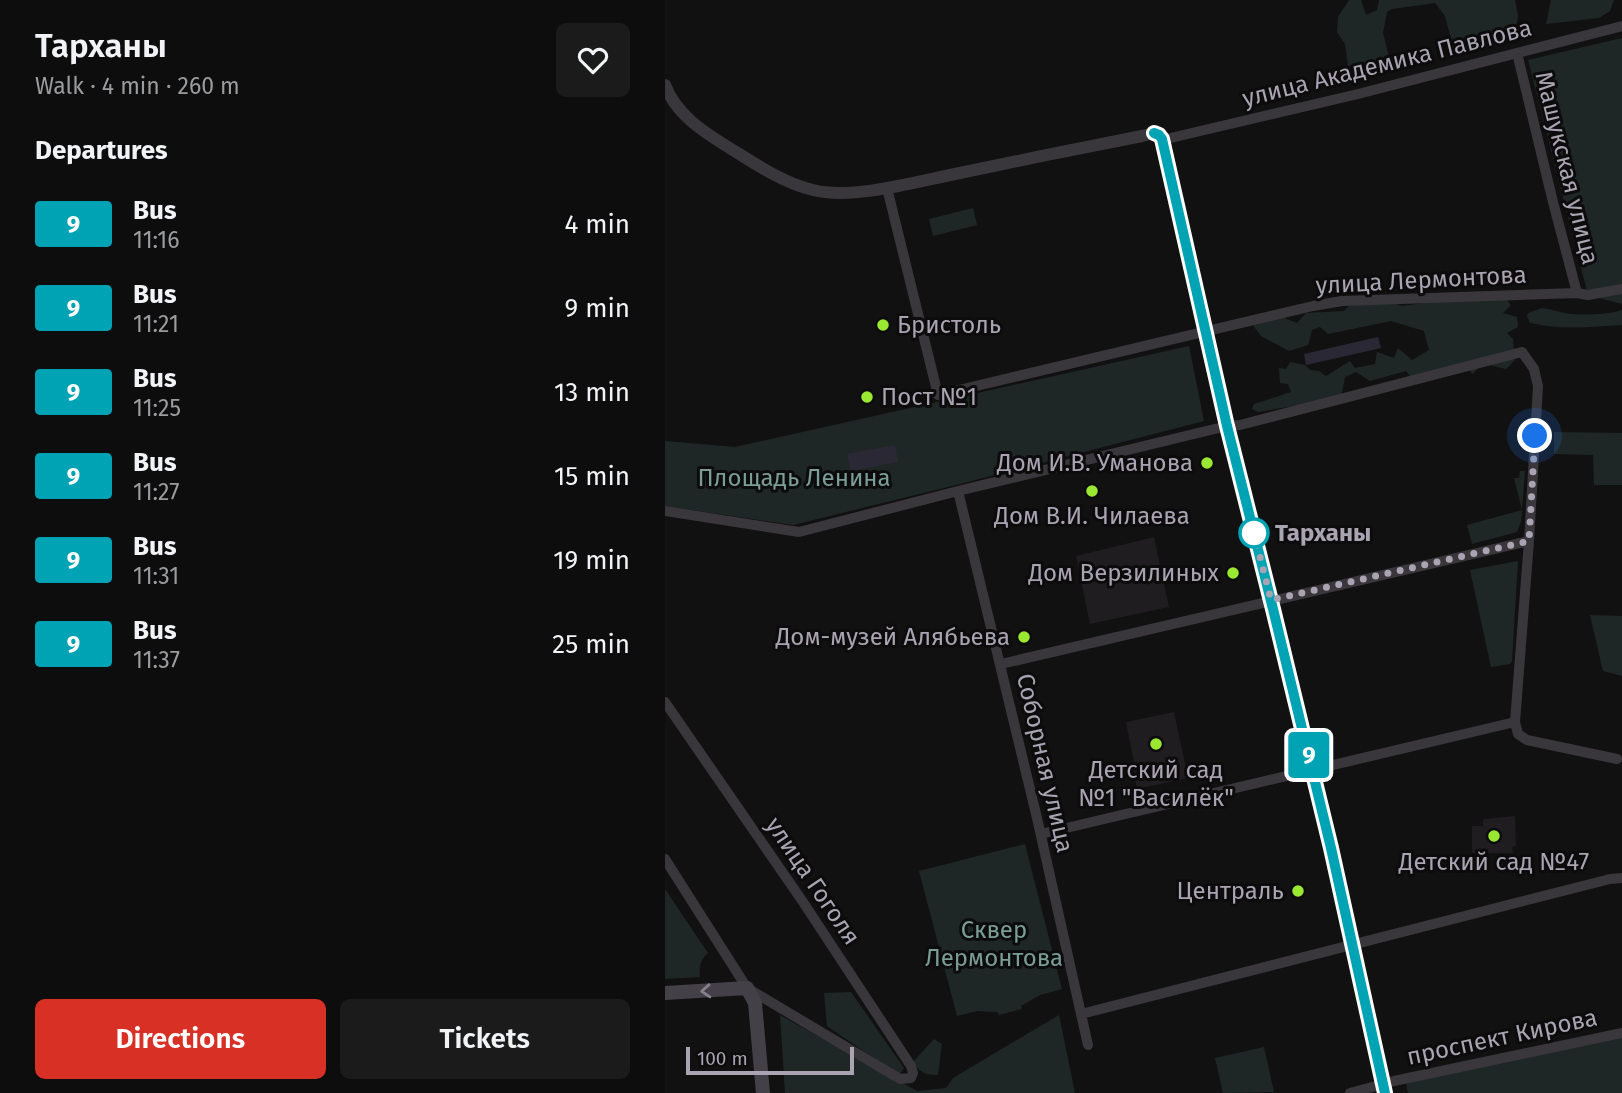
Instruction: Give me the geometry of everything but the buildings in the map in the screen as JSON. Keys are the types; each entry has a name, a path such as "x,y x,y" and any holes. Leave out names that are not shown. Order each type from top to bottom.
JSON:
{"main road":[{"path":"665,993 747,988 755,1003 762,1093"}],"street":[{"name":"улица Академика Павлова","path":"665,85 681,112 705,133 789,182 814,191 838,193 887,188 1358,94 1622,26"},
{"name":"Машукская улица","path":"1517,53 1577,293"},
{"path":"1158,136 1312,769 1384,1088"},
{"name":"улица Лермонтова","path":"887,188 938,395 1342,301 1577,293 1588,295 1622,289"},
{"path":"665,511 799,531 1240,425 1522,352 1534,369 1538,386 1515,722 1518,734 1527,740 1617,759"},
{"name":"Соборная улица","path":"958,491 1041,834 1088,1045"},
{"path":"1001,664 1529,541"},
{"name":"улица Гоголя","path":"665,702 803,902 911,1066 911,1078 900,1079 747,988"},
{"path":"1041,834 1515,722"},
{"path":"665,859 747,988"},
{"path":"1081,1014 1622,878"},
{"name":"проспект Кирова","path":"1350,1093 1384,1088 1622,1033"}],"shaded area":[{"path":"1378,337 1381,348 1306,365 1304,354"},
{"path":"895,445 898,462 851,471 847,454"},
{"path":"1154,537 1169,607 1090,624 1076,556"},
{"name":"Детский сад №1 \"Василёк\"","path":"1174,712 1188,778 1137,789 1126,722"},
{"name":"Детский сад №47","path":"1515,816 1516,846 1512,847 1513,853 1472,853 1472,826 1483,826 1483,819"}],"green space":[{"path":"1349,0 1361,0 1366,15 1377,10 1379,0 1515,0 1518,16 1516,27 1453,47 1445,16 1435,3 1392,9 1387,12 1383,33 1390,61 1348,66 1345,44 1337,32 1338,17"},
{"path":"1551,0 1614,0 1610,11 1599,18 1546,24"},
{"path":"1622,38 1622,304 1588,295 1528,60"},
{"path":"973,208 977,225 933,236 929,219"},
{"path":"1454,299 1507,300 1511,305 1503,313 1517,317 1518,327 1507,333 1513,339 1515,360 1506,369 1482,363 1473,374 1467,368 1456,374 1442,370 1413,380 1406,371 1370,381 1356,372 1345,377 1342,393 1330,400 1258,412 1252,409 1254,404 1291,392 1288,384 1280,383 1279,368 1286,369 1290,362 1305,365 1310,370 1319,371 1326,376 1350,361 1355,368 1375,364 1377,352 1394,358 1398,348 1412,360 1429,350 1424,331 1391,321 1328,334 1320,327 1312,330 1308,345 1289,351 1261,336 1252,324 1282,317 1297,323 1306,313 1344,311 1351,304 1386,301 1402,306"},
{"path":"1542,308 1583,314 1622,310 1622,325 1565,327 1530,323 1528,313"},
{"name":"Площадь Ленина","path":"1189,346 1204,421 793,525 665,506 665,441 735,447"},
{"path":"1554,432 1622,433 1622,485 1594,485 1593,455 1554,454"},
{"path":"1520,471 1525,471 1522,510 1514,478 1519,478"},
{"path":"1522,510 1517,532 1472,544 1467,525"},
{"path":"1518,561 1512,661 1510,664 1491,667 1470,570"},
{"path":"1590,615 1622,616 1622,676 1603,671"},
{"name":"Сквер Лермонтова","path":"1025,844 1062,989 1040,995 1021,1006 1022,1009 999,1015 997,1012 977,1011 957,1016 919,871"},
{"path":"665,889 708,953 701,964 700,977 665,979"},
{"path":"851,992 904,1068 900,1074 827,1026 824,993"},
{"path":"780,1015 917,1091 946,1088 953,1078 1059,1015 1075,1093 785,1093"},
{"path":"1622,1034 1622,1093 1408,1093 1406,1082"},
{"path":"934,1039 942,1044 938,1075 930,1075 918,1069 913,1062"},
{"path":"1264,1047 1274,1092 1223,1093 1215,1058"}],"bus line":[{"name":"9","path":"1154,133 1162,139 1210,356 1331,848 1385,1093"}],"place":[{"name":"Бристоль","path":"883,325"},
{"name":"Пост №1","path":"867,397"},
{"name":"Дом И.В. Уманова","path":"1207,463"},
{"name":"Дом В.И. Чилаева","path":"1092,491"},
{"name":"Тарханы","path":"1254,533"},
{"name":"Дом Верзилиных","path":"1233,573"},
{"name":"Дом-музей Алябьева","path":"1024,637"},
{"name":"Детский сад №1 \"Василёк\"","path":"1156,744"},
{"name":"Детский сад №47","path":"1494,836"},
{"name":"Централь","path":"1298,891"}],"route":[{"path":"1254,533 1271,600 1529,541 1535,436"}]}
